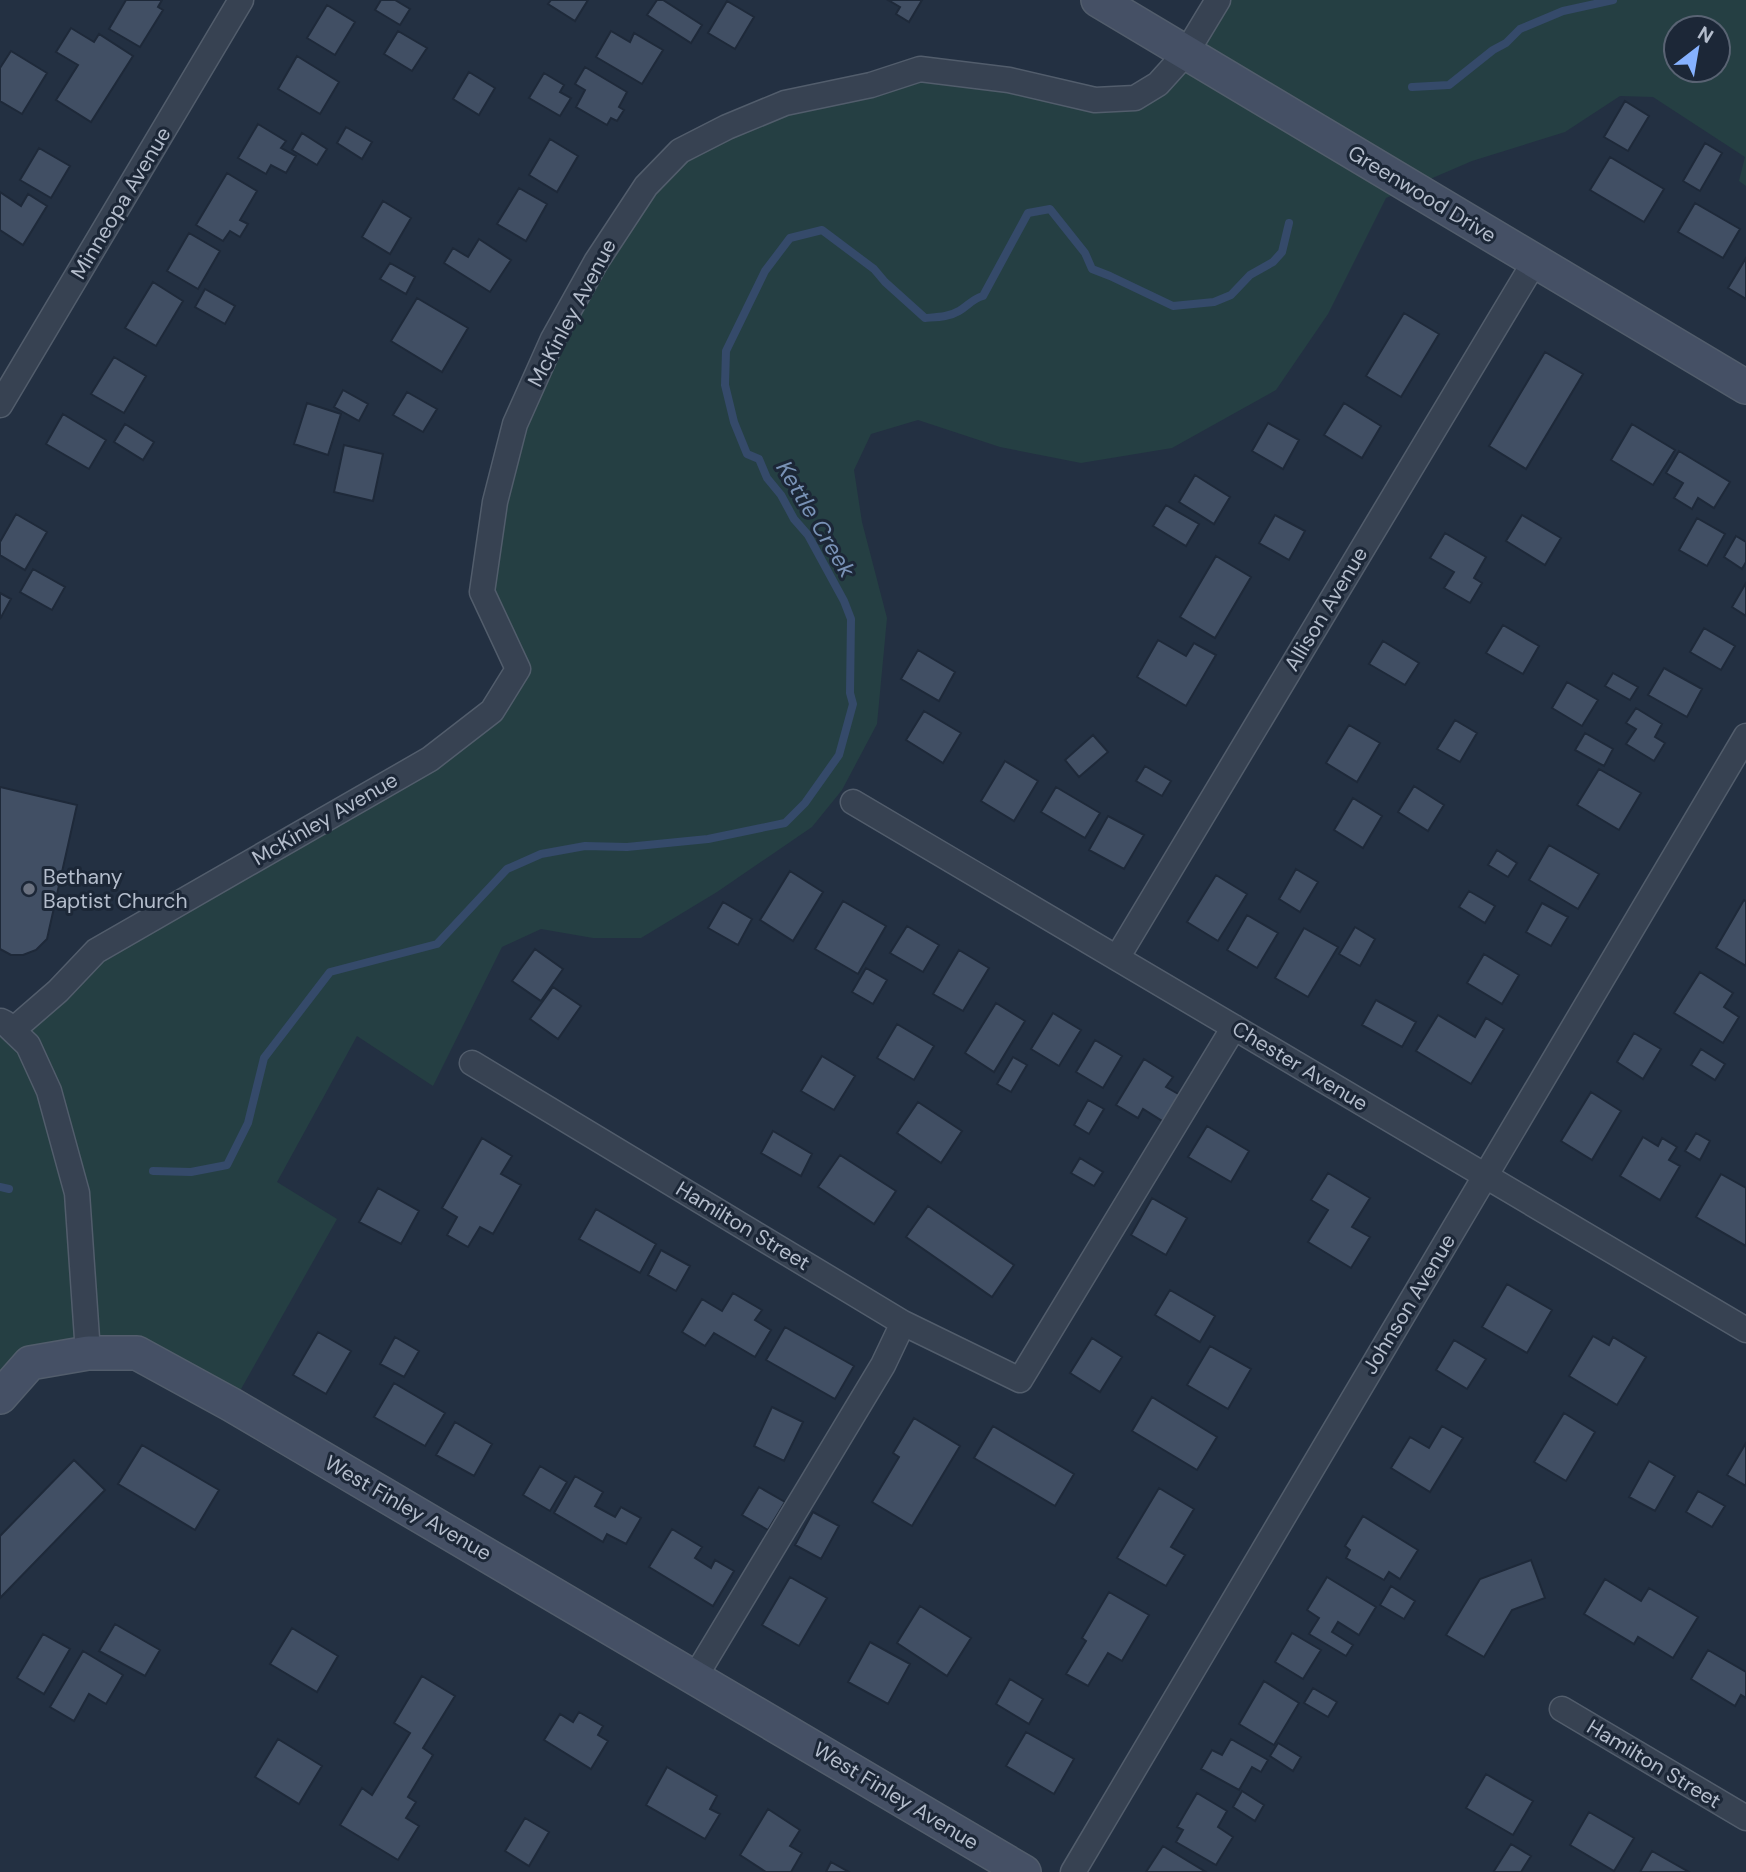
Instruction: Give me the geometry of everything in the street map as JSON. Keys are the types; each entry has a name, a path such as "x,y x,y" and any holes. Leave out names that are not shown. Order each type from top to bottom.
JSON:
{"main road":[{"name":"Greenwood Drive","path":"1098,0 1746,387"},
{"name":"West Finley Avenue","path":"0,1397 30,1363 88,1353 137,1353 180,1374 1024,1872"}],"street":[{"name":"Minneopa Avenue","path":"0,405 242,0"},
{"name":"McKinley Avenue","path":"6,1026 58,991 96,951 430,759 492,710 518,669 482,593 495,502 515,424 553,339 596,262 646,186 680,151 785,103 872,85 920,69 1009,80 1095,100 1135,98 1158,84 1186,53 1217,0"},
{"name":"Allison Avenue","path":"1117,957 1535,261"},
{"name":"Johnson Avenue","path":"1073,1872 1746,736"},
{"name":"Chester Avenue","path":"853,802 1746,1330"},
{"path":"6,1026 28,1045 49,1091 77,1193 88,1353"},
{"name":"Hamilton Street","path":"472,1063 903,1323 1020,1380 1234,1027"},
{"path":"695,1677 883,1365 903,1323"},
{"name":"Hamilton Street","path":"1562,1709 1746,1818"}],"green space":[{"path":"1218,0 1746,0 1746,186 1739,181 1745,157 1653,97 1620,96 1565,132 1472,161 1386,198 1328,314 1276,390 1172,448 1081,463 1000,447 918,420 871,434 854,470 862,522 887,618 877,724 842,790 812,827 717,892 641,938 593,938 541,929 502,947 433,1086 357,1036 277,1182 337,1219 232,1405 88,1353 0,1392 0,1021 5,1023 96,951 430,759 518,669 482,592 495,502 553,339 680,151 920,69 1135,98"}],"building":[{"path":"126,0 162,0 158,7 163,10 140,47 109,29"},
{"path":"381,0 395,0 410,9 400,25 375,10"},
{"path":"551,0 588,0 575,21 548,4"},
{"path":"657,0 663,0 702,25 691,43 647,15"},
{"path":"888,0 922,0 909,22 896,14 900,7"},
{"path":"727,1 754,17 735,49 708,33"},
{"path":"327,5 355,22 335,55 307,38"},
{"path":"71,28 94,42 99,34 133,56 91,122 56,100 78,65 56,52"},
{"path":"398,31 427,48 412,71 384,54"},
{"path":"611,31 630,42 634,33 663,50 642,84 596,57"},
{"path":"11,51 47,73 22,114 0,101 0,68"},
{"path":"297,56 339,82 320,114 278,89"},
{"path":"585,67 627,92 619,107 624,110 617,121 611,118 607,125 576,107 585,90 575,84"},
{"path":"469,72 495,88 479,115 453,99"},
{"path":"544,73 564,85 560,92 571,98 560,116 529,98"},
{"path":"1625,101 1649,116 1628,151 1604,137"},
{"path":"258,124 286,141 281,148 296,156 286,173 271,165 266,174 238,158"},
{"path":"346,127 372,142 362,159 337,143"},
{"path":"302,133 327,149 317,165 292,150"},
{"path":"550,139 578,156 557,192 529,175"},
{"path":"1705,143 1722,153 1700,191 1683,181"},
{"path":"39,148 70,166 51,198 20,180"},
{"path":"1610,157 1664,189 1644,222 1590,190"},
{"path":"227,173 257,191 240,220 248,224 240,237 230,231 223,241 196,225"},
{"path":"519,188 547,204 526,241 497,224"},
{"path":"0,192 21,206 28,194 47,206 23,245 0,230"},
{"path":"383,201 411,218 390,254 362,237"},
{"path":"1695,203 1740,229 1723,258 1678,232"},
{"path":"189,233 220,251 198,289 167,271"},
{"path":"479,239 511,260 490,292 444,263 453,248 468,257"},
{"path":"1746,258 1746,299 1728,288"},
{"path":"390,263 415,277 406,294 380,279"},
{"path":"153,282 183,301 156,346 125,328"},
{"path":"205,289 235,306 225,324 195,307"},
{"path":"417,298 468,328 442,372 391,341"},
{"path":"1404,313 1439,334 1401,397 1366,376"},
{"path":"1545,352 1583,374 1526,469 1489,446"},
{"path":"114,357 146,376 124,413 91,394"},
{"path":"343,390 368,404 359,421 334,407"},
{"path":"407,392 437,409 423,432 393,415"},
{"path":"307,403 341,414 328,455 294,444"},
{"path":"1344,403 1381,426 1362,458 1324,435"},
{"path":"63,414 106,440 89,469 46,444"},
{"path":"1268,423 1299,440 1283,469 1252,451"},
{"path":"125,424 154,442 143,460 114,442"},
{"path":"1632,424 1675,450 1653,485 1611,460"},
{"path":"344,445 383,454 373,501 334,492"},
{"path":"1679,451 1730,482 1714,508 1698,498 1692,509 1674,498 1683,483 1666,473"},
{"path":"1195,475 1230,497 1214,524 1179,502"},
{"path":"1166,505 1199,524 1186,546 1153,526"},
{"path":"16,514 47,532 25,570 0,555 0,542"},
{"path":"1275,515 1305,531 1289,560 1259,543"},
{"path":"1522,515 1561,538 1545,565 1506,541"},
{"path":"1697,518 1725,534 1707,566 1679,550"},
{"path":"1445,533 1486,557 1474,578 1482,583 1470,603 1444,588 1454,572 1430,558"},
{"path":"1736,536 1746,542 1746,562 1742,569 1724,557"},
{"path":"1216,556 1251,577 1215,638 1180,617"},
{"path":"33,569 65,587 52,610 20,592"},
{"path":"1746,583 1746,616 1732,607"},
{"path":"0,593 11,599 0,619"},
{"path":"1503,625 1539,646 1523,674 1486,653"},
{"path":"1704,628 1735,646 1721,670 1690,652"},
{"path":"1158,640 1186,656 1194,643 1216,655 1186,706 1137,677"},
{"path":"1383,641 1419,663 1405,685 1369,664"},
{"path":"918,650 955,672 939,701 901,679"},
{"path":"1664,668 1702,689 1687,717 1648,695"},
{"path":"1613,673 1638,687 1630,700 1605,686"},
{"path":"1567,682 1598,700 1582,726 1552,708"},
{"path":"1636,708 1662,724 1655,737 1665,743 1654,761 1626,744 1636,729 1626,723"},
{"path":"924,711 961,733 943,763 906,740"},
{"path":"1455,720 1477,733 1460,762 1437,749"},
{"path":"1349,725 1380,743 1357,782 1326,763"},
{"path":"1585,733 1613,749 1604,766 1575,750"},
{"path":"1093,735 1108,752 1079,777 1065,760"},
{"path":"1005,761 1038,781 1014,821 981,801"},
{"path":"1145,766 1171,781 1162,796 1136,781"},
{"path":"1599,769 1641,793 1619,830 1577,805"},
{"path":"1414,786 1444,805 1428,831 1398,812"},
{"name":"Bethany Baptist Church","path":"0,787 77,805 47,939 36,950 23,955 11,955 0,949"},
{"path":"1056,787 1100,813 1085,838 1041,812"},
{"path":"1353,798 1382,816 1363,848 1334,830"},
{"path":"1108,816 1144,835 1124,869 1089,850"},
{"path":"1549,845 1599,874 1578,909 1529,880"},
{"path":"1497,850 1517,863 1508,877 1488,865"},
{"path":"1296,869 1318,882 1300,912 1279,899"},
{"path":"790,871 823,892 793,941 760,920"},
{"path":"1216,875 1247,894 1218,941 1187,922"},
{"path":"1469,891 1495,906 1485,923 1459,907"},
{"path":"1744,900 1746,901 1746,966 1716,948"},
{"path":"843,901 886,926 858,974 815,949"},
{"path":"723,902 752,919 738,945 708,928"},
{"path":"1542,903 1568,917 1551,946 1526,932"},
{"path":"1247,915 1278,933 1257,968 1227,950"},
{"path":"907,926 939,945 923,972 890,953"},
{"path":"1355,927 1375,939 1360,966 1339,954"},
{"path":"1304,928 1338,947 1308,997 1275,978"},
{"path":"535,949 563,969 541,1001 512,981"},
{"path":"959,950 989,968 963,1011 933,994"},
{"path":"1484,954 1519,975 1502,1004 1467,983"},
{"path":"866,968 887,980 873,1004 852,992"},
{"path":"1700,972 1733,993 1724,1007 1739,1017 1723,1043 1674,1013"},
{"path":"553,987 581,1006 558,1039 530,1019"},
{"path":"1376,1000 1416,1022 1402,1047 1362,1025"},
{"path":"996,1003 1025,1021 994,1072 965,1053"},
{"path":"1053,1013 1081,1030 1059,1066 1031,1049"},
{"path":"1438,1015 1475,1037 1486,1018 1504,1029 1471,1084 1416,1051"},
{"path":"897,1024 934,1046 914,1080 877,1058"},
{"path":"1634,1033 1661,1049 1643,1079 1617,1062"},
{"path":"1095,1040 1122,1056 1103,1088 1076,1072"},
{"path":"1701,1049 1725,1064 1715,1080 1691,1065"},
{"path":"822,1056 855,1076 834,1110 801,1091"},
{"path":"1013,1057 1027,1065 1011,1092 997,1084"},
{"path":"1144,1059 1173,1077 1166,1087 1180,1095 1164,1122 1143,1109 1138,1118 1116,1105"},
{"path":"1591,1092 1621,1111 1592,1160 1561,1141"},
{"path":"1088,1100 1104,1109 1089,1134 1074,1125"},
{"path":"918,1102 962,1131 941,1163 897,1133"},
{"path":"1207,1126 1249,1151 1231,1182 1188,1157"},
{"path":"773,1131 812,1154 801,1176 761,1153"},
{"path":"1696,1133 1710,1141 1700,1160 1685,1151"},
{"path":"1643,1137 1658,1146 1662,1138 1677,1147 1669,1160 1680,1166 1660,1200 1620,1176"},
{"path":"482,1138 512,1156 501,1174 521,1185 493,1234 480,1227 468,1247 447,1235 457,1217 442,1208"},
{"path":"840,1155 896,1191 874,1224 818,1187"},
{"path":"1080,1158 1103,1172 1094,1186 1071,1173"},
{"path":"1328,1173 1370,1198 1352,1227 1370,1237 1351,1268 1308,1242 1328,1210 1311,1200"},
{"path":"1721,1174 1746,1188 1746,1246 1696,1217"},
{"path":"378,1188 419,1211 401,1244 359,1222"},
{"path":"1152,1198 1187,1218 1166,1255 1131,1235"},
{"path":"928,1206 1014,1265 992,1297 906,1237"},
{"path":"596,1209 656,1244 640,1273 579,1239"},
{"path":"661,1250 690,1266 676,1291 648,1275"},
{"path":"1507,1284 1552,1310 1527,1353 1482,1327"},
{"path":"1170,1290 1215,1316 1200,1342 1155,1315"},
{"path":"733,1293 762,1310 755,1320 771,1330 755,1357 714,1333 705,1346 682,1332 702,1299 722,1311"},
{"path":"785,1327 854,1366 835,1399 766,1360"},
{"path":"318,1332 351,1351 326,1394 293,1375"},
{"path":"1593,1336 1609,1345 1613,1337 1646,1357 1617,1405 1569,1376"},
{"path":"395,1337 419,1351 404,1377 380,1364"},
{"path":"1092,1338 1122,1357 1100,1392 1070,1373"},
{"path":"1454,1340 1486,1359 1467,1389 1436,1370"},
{"path":"1210,1346 1251,1369 1228,1409 1187,1385"},
{"path":"394,1383 445,1413 425,1446 374,1417"},
{"path":"1152,1397 1217,1437 1197,1470 1132,1431"},
{"path":"772,1407 803,1422 784,1461 754,1446"},
{"path":"1564,1413 1595,1432 1566,1481 1534,1462"},
{"path":"914,1418 960,1446 912,1526 872,1502 899,1457 893,1453"},
{"path":"455,1422 492,1444 474,1476 436,1455"},
{"path":"993,1426 1074,1474 1055,1506 974,1458"},
{"path":"1442,1426 1463,1438 1430,1492 1391,1468 1410,1437 1429,1448"},
{"path":"1746,1443 1746,1486 1727,1475"},
{"path":"142,1445 219,1490 195,1530 118,1484"},
{"path":"74,1460 105,1490 0,1598 0,1536"},
{"path":"1649,1461 1675,1476 1655,1511 1629,1497"},
{"path":"540,1466 567,1482 550,1511 523,1495"},
{"path":"575,1476 603,1492 595,1506 615,1517 621,1507 641,1518 626,1544 607,1534 603,1542 554,1513"},
{"path":"759,1487 785,1502 768,1530 742,1515"},
{"path":"1159,1488 1194,1509 1171,1547 1185,1555 1166,1586 1117,1558"},
{"path":"1698,1491 1725,1506 1712,1527 1686,1512"},
{"path":"813,1512 839,1526 821,1559 795,1545"},
{"path":"1363,1516 1418,1550 1400,1579 1389,1572 1384,1580 1346,1558 1350,1550 1345,1546"},
{"path":"672,1529 702,1547 695,1558 711,1568 715,1560 734,1571 713,1606 649,1567"},
{"path":"1531,1560 1545,1598 1512,1610 1484,1657 1446,1635 1480,1579"},
{"path":"790,1577 827,1598 799,1646 762,1625"},
{"path":"1327,1577 1376,1607 1359,1635 1338,1622 1332,1632 1353,1645 1346,1656 1309,1634 1319,1618 1307,1610"},
{"path":"1605,1579 1641,1601 1649,1588 1698,1617 1673,1658 1638,1637 1634,1644 1584,1614"},
{"path":"1391,1586 1415,1601 1404,1619 1380,1605"},
{"path":"1109,1592 1149,1615 1122,1661 1108,1653 1088,1686 1066,1674 1086,1641 1082,1638"},
{"path":"920,1606 971,1638 947,1676 897,1643"},
{"path":"115,1624 160,1650 145,1676 99,1651"},
{"path":"292,1628 338,1656 317,1692 270,1664"},
{"path":"1292,1633 1321,1650 1303,1679 1275,1662"},
{"path":"43,1634 70,1649 44,1694 17,1678"},
{"path":"870,1642 910,1664 888,1704 848,1682"},
{"path":"1708,1650 1746,1672 1746,1698 1741,1695 1735,1706 1691,1679"},
{"path":"83,1651 123,1675 106,1704 89,1694 74,1721 50,1707"},
{"path":"422,1676 455,1696 423,1748 433,1755 408,1797 416,1802 406,1818 419,1826 398,1860 340,1825 362,1788 372,1795 410,1733 394,1723"},
{"path":"1010,1679 1043,1699 1029,1724 996,1704"},
{"path":"1264,1681 1299,1703 1274,1745 1239,1724"},
{"path":"1313,1688 1337,1702 1328,1717 1304,1703"},
{"path":"579,1712 603,1726 598,1735 608,1741 591,1769 544,1740 560,1714 573,1722"},
{"path":"1026,1732 1074,1759 1054,1794 1006,1766"},
{"path":"278,1739 322,1766 299,1804 255,1777"},
{"path":"1231,1739 1268,1760 1261,1772 1252,1767 1239,1790 1201,1769 1212,1750 1222,1755"},
{"path":"1278,1743 1301,1757 1293,1771 1270,1756"},
{"path":"667,1767 717,1796 710,1809 720,1814 705,1839 646,1805"},
{"path":"1486,1774 1533,1801 1513,1835 1466,1808"},
{"path":"1242,1791 1264,1805 1255,1821 1233,1807"},
{"path":"1197,1793 1227,1811 1218,1827 1233,1837 1216,1865 1176,1842 1183,1830 1177,1827"},
{"path":"768,1809 800,1830 790,1846 802,1853 791,1872 766,1872 740,1855"},
{"path":"1589,1812 1634,1838 1614,1871 1570,1845"},
{"path":"525,1818 549,1832 529,1866 505,1851"},
{"path":"1511,1844 1531,1856 1521,1872 1494,1871"},
{"path":"1163,1846 1206,1872 1146,1872"},
{"path":"1652,1851 1689,1872 1640,1872"},
{"path":"831,1862 849,1872 826,1872"}],"waterway":[{"name":"Kettle Creek","path":"1412,87 1449,85 1506,43 1520,29 1563,11 1613,0"},
{"name":"Kettle Creek","path":"153,1171 191,1172 227,1165 248,1123 264,1058 330,972 437,944 507,869 541,854 585,846 627,847 708,839 785,823 805,803 839,755 853,704 850,693 851,619 808,535 767,478 759,459 747,454 734,422 725,385 726,351 765,271 790,238 822,230 874,269 925,318 955,313 983,296 1028,213 1050,209 1085,253 1092,269 1173,306 1214,302 1231,295 1250,275 1273,262 1282,252 1289,223"},
{"name":"Kettle Creek","path":"0,1187 9,1189"}],"place":[{"name":"Bethany Baptist Church","path":"29,889"}]}
